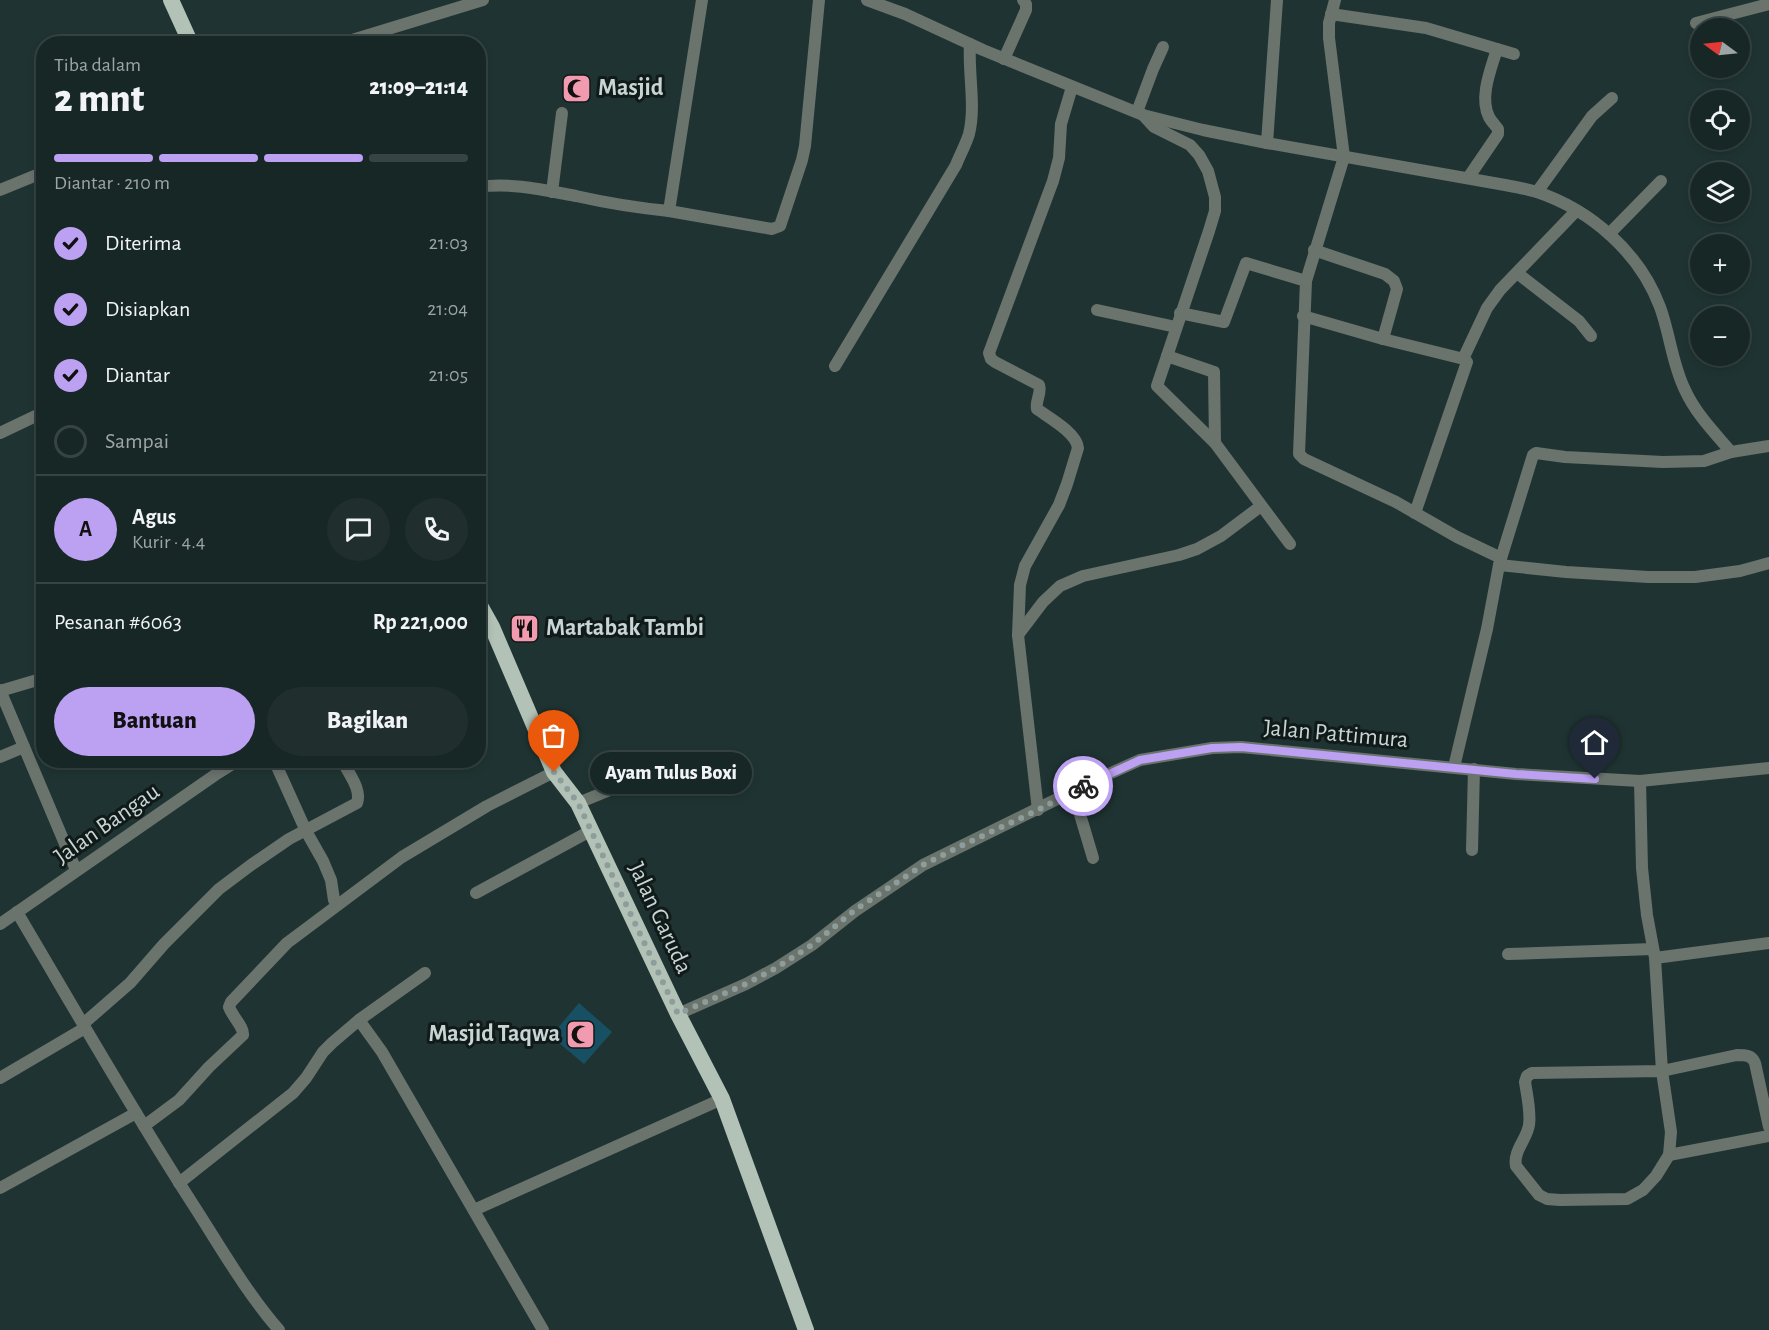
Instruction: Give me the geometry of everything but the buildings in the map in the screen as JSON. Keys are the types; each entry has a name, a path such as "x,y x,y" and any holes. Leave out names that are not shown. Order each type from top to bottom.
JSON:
{"highway":[{"path":"171,0 187,36"},
{"name":"Jalan Garuda","path":"486,633 554,772 578,803 592,830 678,1014 722,1099 806,1330"}],"street":[{"path":"365,36 483,0"},
{"path":"669,211 702,0"},
{"path":"486,186 552,192 633,208 669,211 777,228 782,223 805,146 819,0"},
{"path":"867,0 905,14 1004,59 1140,113 1203,130 1537,192 1576,211 1609,234 1632,258 1653,289 1661,308 1671,351 1684,389 1702,420 1731,452"},
{"path":"1004,59 1026,10 1023,0"},
{"path":"1267,142 1277,0"},
{"path":"1335,0 1329,23 1329,38 1344,157 1306,281 1299,455 1396,502 1500,562 1566,572 1648,577 1695,577 1740,571 1769,563"},
{"path":"1715,18 1769,4"},
{"path":"1331,14 1426,28 1514,54"},
{"path":"834,366 956,165 968,136 972,109 970,44"},
{"path":"1140,113 1153,69 1163,47"},
{"path":"1468,178 1498,134 1498,129 1487,110 1485,95 1497,49"},
{"path":"1038,810 1018,635 1021,575 1059,505 1078,443 1073,436 1037,409 1039,385 995,362 989,353 1053,181 1059,158 1061,124 1072,87"},
{"path":"1537,192 1592,116 1612,99"},
{"path":"552,192 562,112"},
{"path":"1140,113 1155,127 1190,145 1199,155 1208,171 1215,197 1215,211 1209,231 1156,386 1215,443 1290,544"},
{"path":"0,190 36,175"},
{"path":"1609,234 1661,181"},
{"path":"1463,358 1487,308 1500,290 1576,211"},
{"path":"1314,250 1385,274 1394,281 1398,289 1383,339"},
{"path":"1180,313 1224,322 1246,263 1306,281"},
{"path":"1517,273 1579,321 1591,336"},
{"path":"1097,310 1176,327"},
{"path":"1303,316 1383,339 1463,358 1467,362 1415,513"},
{"path":"1167,356 1214,372 1215,443"},
{"path":"0,433 36,416"},
{"path":"1454,767 1500,562 1534,453 1564,457 1663,462 1704,460 1731,452 1769,446"},
{"path":"1018,635 1043,602 1060,586 1083,576 1197,549 1221,537 1261,506"},
{"path":"36,680 0,690 76,870"},
{"path":"0,757 24,747"},
{"name":"Jalan Pattimura","path":"678,1014 776,968 812,945 855,910 923,865 1140,760 1212,748 1241,747 1527,774 1640,781 1769,768"},
{"path":"578,803 649,774 676,767"},
{"name":"Jalan Bangau","path":"0,924 226,768"},
{"path":"278,768 306,831 323,861 331,880 334,900 338,904"},
{"path":"0,1078 84,1026 130,983 164,944 219,889 289,839 357,803 359,796 346,768"},
{"path":"1472,850 1474,769"},
{"path":"144,1126 179,1101 209,1067 243,1035 244,1030 235,1020 229,1007 238,994 287,943 402,857 444,830 554,772"},
{"path":"1640,781 1642,868 1654,954 1662,1071 1671,1132 1669,1155 1656,1176 1643,1190 1627,1199 1547,1199 1539,1194 1516,1166 1515,1160 1529,1126 1525,1082 1529,1074 1662,1071 1737,1055 1749,1056 1754,1059 1769,1127"},
{"path":"1073,791 1093,858"},
{"path":"476,893 592,830"},
{"path":"17,912 179,1183 251,1295 279,1330"},
{"path":"1509,954 1654,954 1769,943"},
{"path":"179,1183 293,1093 323,1052 359,1020 425,973"},
{"path":"359,1020 382,1052 543,1330"},
{"path":"474,1210 722,1099"},
{"path":"0,1188 136,1113"},
{"path":"1669,1155 1769,1136"}],"way so far":[{"path":"554,772 578,803 592,830 678,1014 776,968 812,945 855,910 923,865 1083,786"}],"place":[{"name":"Masjid","path":"577,88"},
{"name":"Martabak Tambi","path":"525,628"},
{"name":"Ayam Tulus Boxi","path":"554,772"},
{"name":"Masjid Taqwa","path":"581,1034"}],"route":[{"path":"1083,786 1140,760 1212,748 1241,747 1516,774 1595,779"}]}
